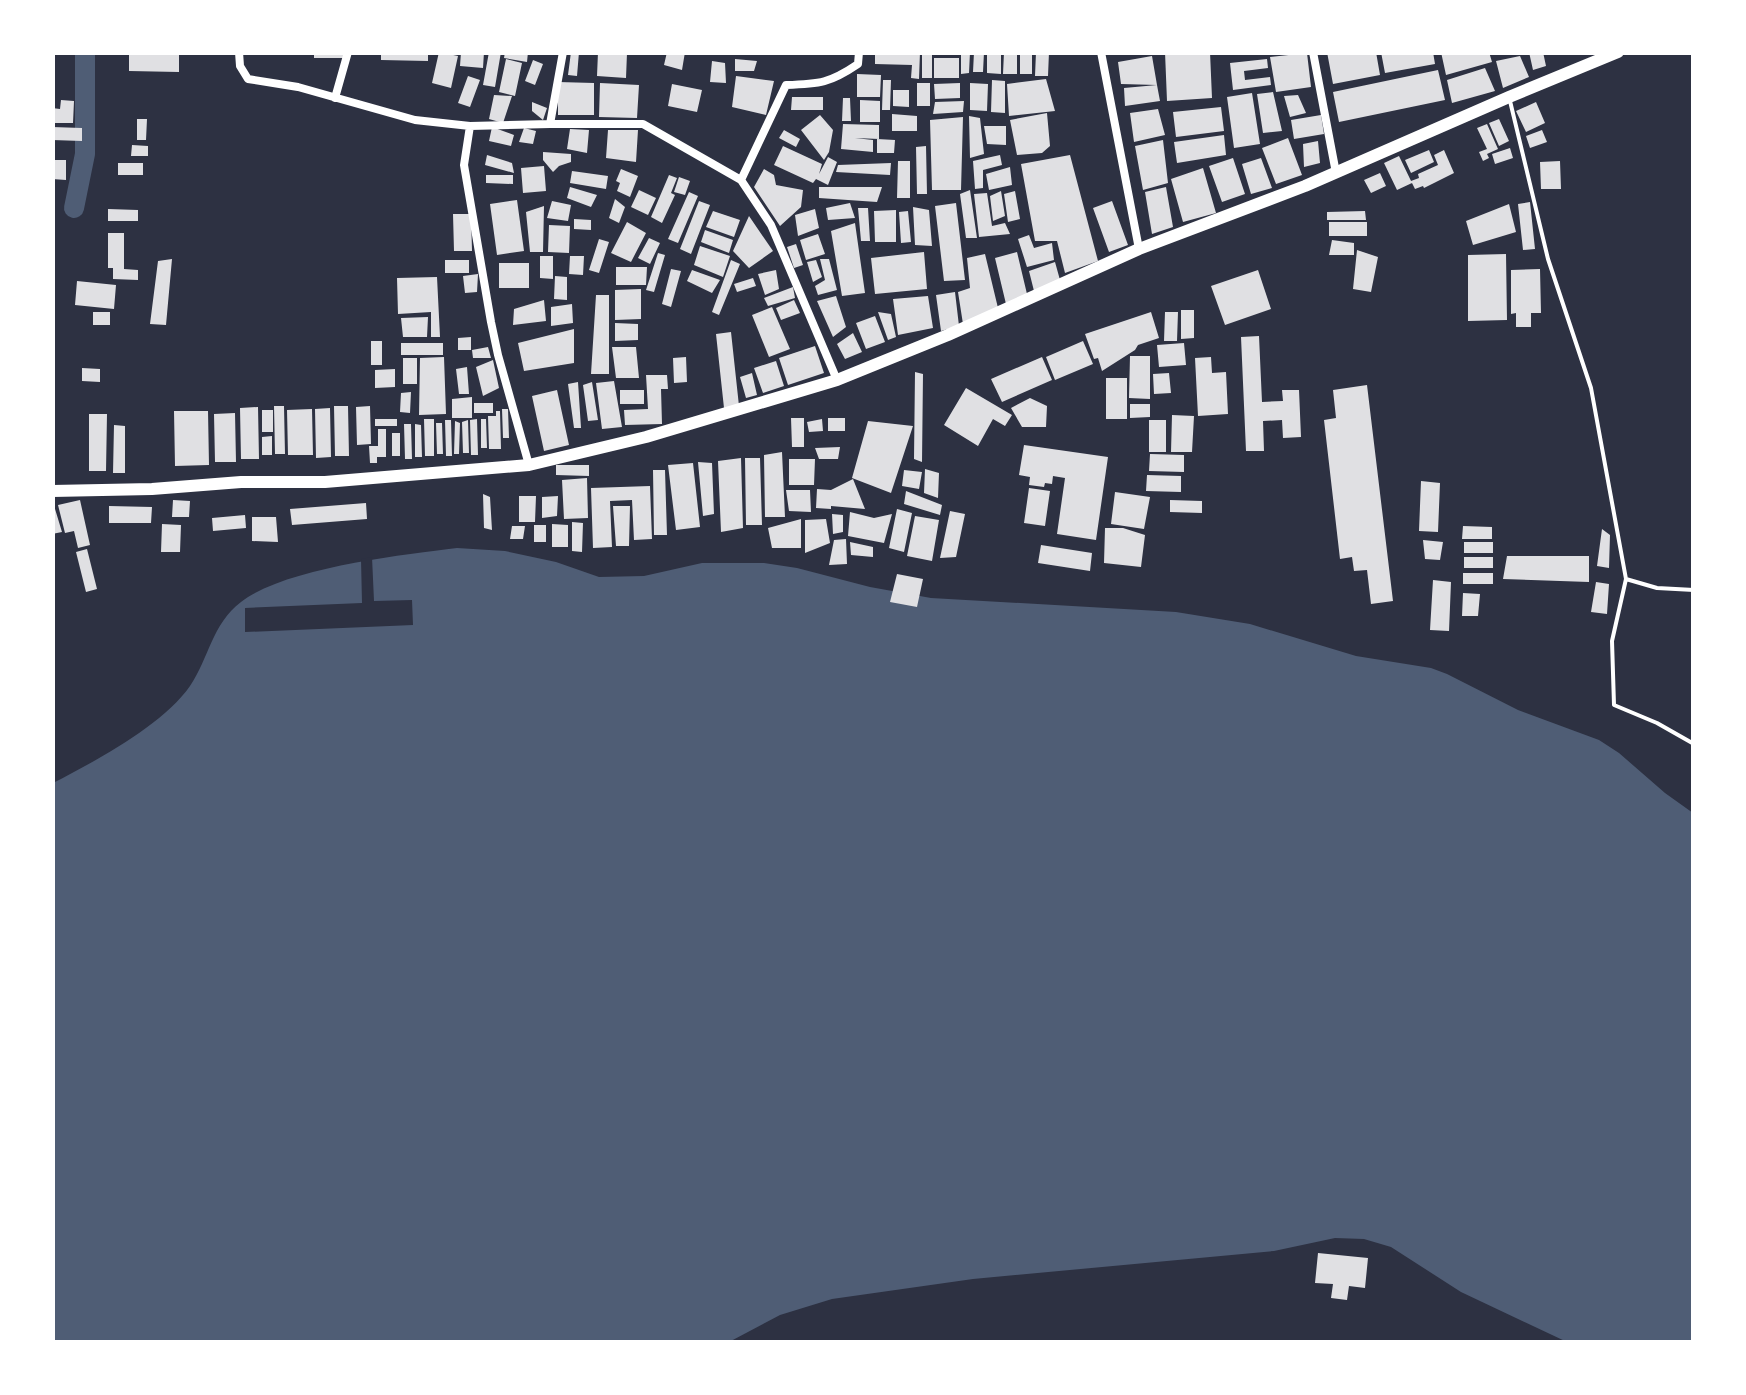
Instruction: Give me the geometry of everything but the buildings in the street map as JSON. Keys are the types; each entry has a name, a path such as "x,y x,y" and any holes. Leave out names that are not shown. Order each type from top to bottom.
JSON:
{"highway":[{"path":"52,491 325,482 529,465 646,436 837,380 1140,249 1336,173 1618,52"}],"street":[{"path":"239,52 240,66 248,79 298,87 415,120 470,126 643,124 741,180 771,225 837,380"},
{"path":"335,98 348,52"},
{"path":"550,124 563,52"},
{"path":"741,180 786,85 834,80 858,64 859,52"},
{"path":"1101,52 1140,249"},
{"path":"1313,52 1336,173"},
{"path":"470,126 464,165 498,355 529,465"}],"lane":[{"path":"1509,96 1548,259 1590,388 1626,579 1612,641 1614,705 1694,744"},
{"path":"1626,579 1658,588 1694,590"}],"water":[{"path":"457,548 505,551 599,577 644,576 702,563 764,563 931,598 1176,612 1250,624 1356,656 1431,668 1518,710 1599,740 1693,813 1693,1342 1567,1342 1461,1292 1391,1247 1364,1239 1335,1238 1274,1251 973,1279 832,1299 780,1315 729,1342 53,1342 53,783 127,741 163,715 190,686 223,620 261,590 344,565"}],"pier":[{"path":"372,557 374,601 412,600 413,625 245,632 245,608 362,603 361,559"}],"waterway":[{"path":"74,208 85,154 85,52"}]}
